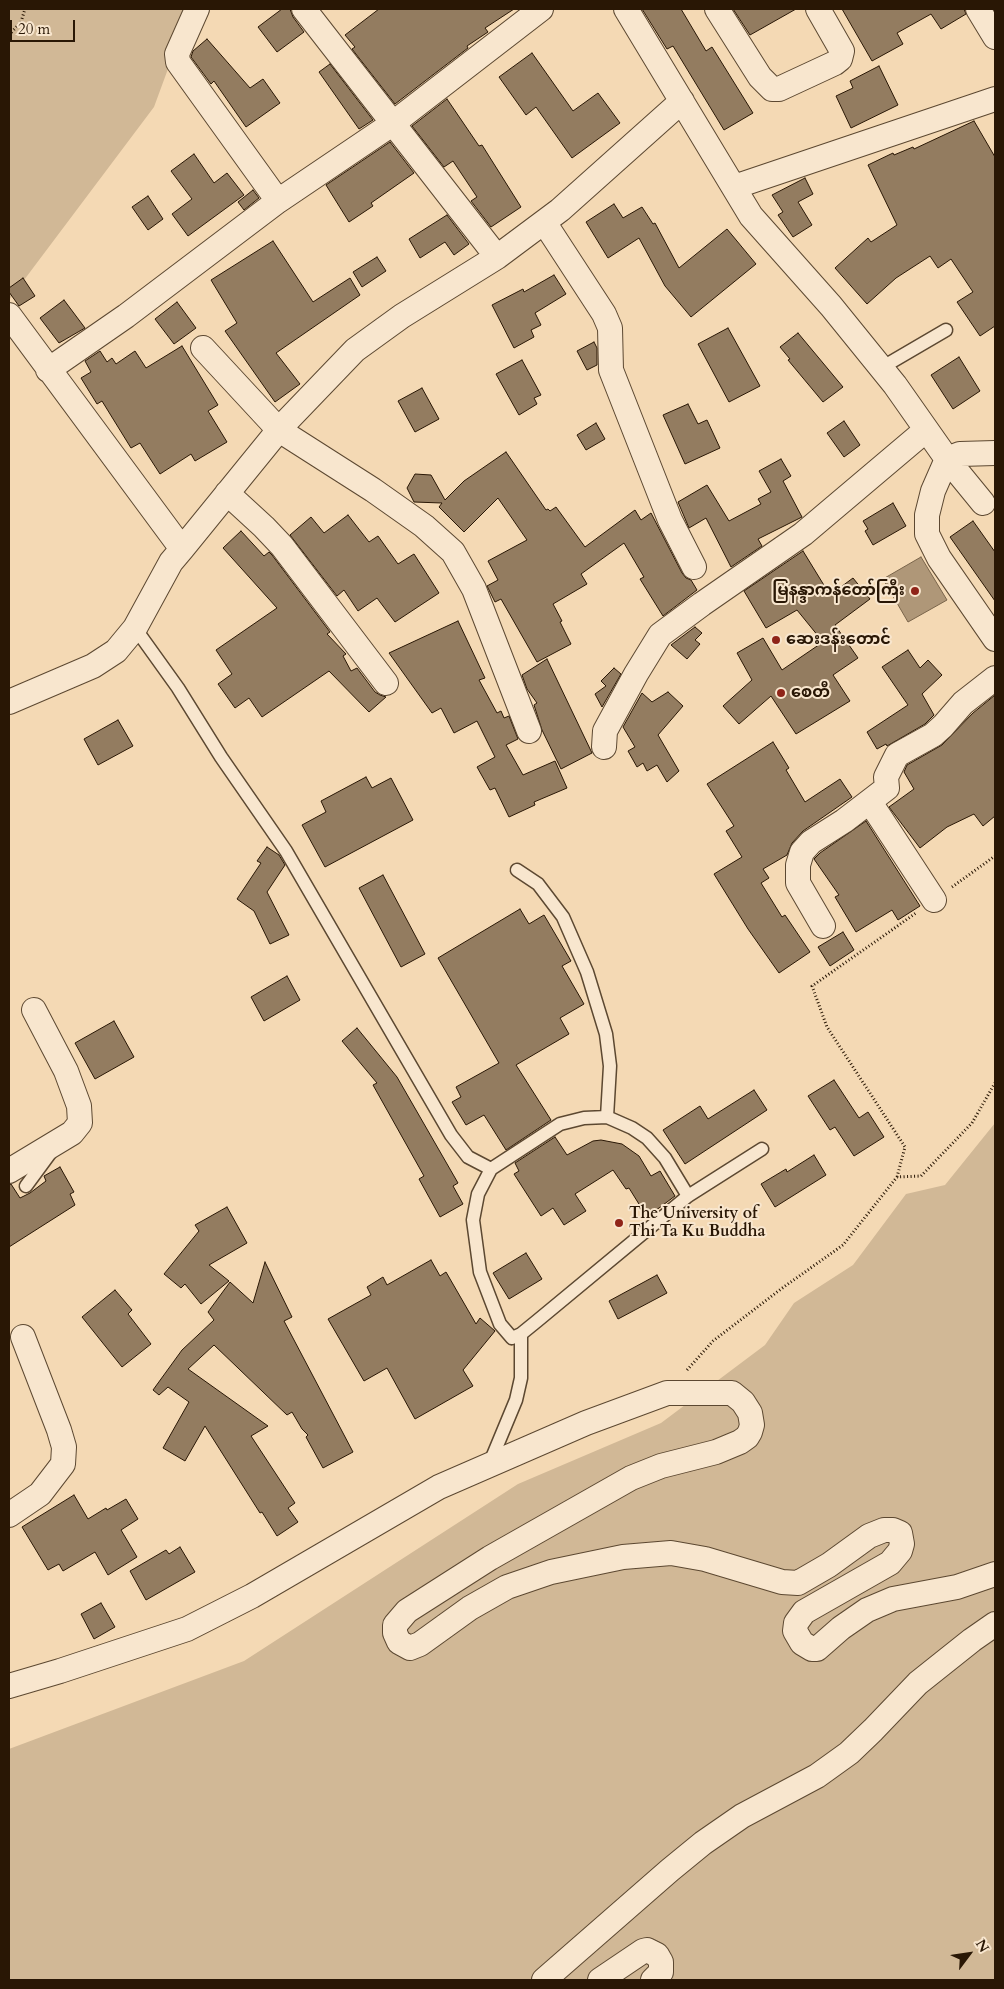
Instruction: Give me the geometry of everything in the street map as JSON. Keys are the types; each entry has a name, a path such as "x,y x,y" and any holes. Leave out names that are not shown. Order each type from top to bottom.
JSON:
{"street":[{"path":"197,9 177,54 178,62 278,201"},
{"path":"304,9 497,257"},
{"path":"48,370 208,256 278,201 392,124 542,9"},
{"path":"626,9 751,216 831,306 881,368 947,459 983,503"},
{"path":"716,9 760,77 772,89 780,89 840,59 842,50 818,9"},
{"path":"978,9 995,37"},
{"path":"734,187 995,99"},
{"path":"9,702 94,666 116,651 135,628 172,562 182,549 279,430 355,350 402,316 497,257 544,222 592,183 682,101"},
{"path":"544,222 604,314 610,328 611,370 670,520 694,567"},
{"path":"9,315 182,549"},
{"path":"203,348 279,430 373,490 424,526 453,552 474,589 529,731"},
{"path":"604,747 605,730 636,674 660,636 702,604 803,534 926,430"},
{"path":"995,453 960,454 947,459 933,491 927,515 926,534 939,558 995,639"},
{"path":"227,493 282,546 386,683"},
{"path":"823,926 798,883 798,865 802,852 811,842 844,822 887,788 886,777 897,755 938,730 962,702 995,678"},
{"path":"870,802 934,900"},
{"path":"17,1178 60,1140 72,1133 80,1123 79,1106 66,1071 34,1010"},
{"path":"9,1515 40,1494 63,1464 64,1447 59,1430 23,1337"},
{"path":"9,1686 187,1629 252,1596 439,1487 586,1422 667,1393 732,1393 743,1402 750,1413 752,1425 747,1438 716,1452 660,1466 631,1478 499,1553 407,1611 395,1625 395,1633 399,1642 410,1648 420,1644 470,1608 507,1587 551,1572 623,1557 671,1553 705,1559 782,1582 798,1583 829,1565 869,1536 884,1530 893,1530 900,1533 902,1544 900,1551 890,1563 804,1612 796,1623 795,1631 802,1643 812,1649 817,1649 841,1628 867,1610 893,1599 957,1587 995,1574"},
{"path":"544,1980 703,1843 742,1816 817,1776 849,1753 874,1730 918,1683 995,1624"},
{"path":"600,1980 647,1950 657,1954 661,1962 661,1972 653,1980"}],"lane":[{"path":"881,368 946,330"},
{"path":"135,628 178,688 221,758 286,851 451,1135 468,1157 491,1169"},
{"path":"517,870 538,884 563,917 588,972 606,1034 610,1066 607,1117"},
{"path":"688,1196 664,1158 647,1138 632,1128 607,1117 584,1118 560,1124 491,1169 478,1194 473,1220 480,1272 500,1324 512,1338 521,1334 688,1196 762,1148"},
{"path":"489,1465 516,1400 521,1378 521,1334"}],"path":[{"path":"9,35 21,22 25,9"},
{"path":"667,1393 714,1341 781,1288 843,1245 897,1177 905,1146 827,1027 812,986 995,856"},
{"path":"897,1177 921,1176 972,1123 995,1083"}],"shaded area":[{"path":"9,9 190,9 154,107 9,300"},
{"name":"မြနန္ဒာကန်တော်ကြီး","path":"921,557 947,600 908,622 883,579"},
{"path":"995,1123 995,1980 9,1980 9,1749 244,1661 518,1484 661,1423 765,1345 794,1303 853,1265 906,1194 945,1185"}],"building":[{"path":"282,9 290,9 293,17 304,32 277,52 258,27"},
{"path":"379,9 514,9 485,28 488,32 467,46 468,48 395,104 352,49 355,47 345,35"},
{"path":"642,9 681,9 706,51 712,47 753,113 724,130 673,46 667,49"},
{"path":"733,9 796,9 750,35"},
{"path":"842,9 964,9 966,14 941,29 931,14 897,33 903,44 872,61"},
{"path":"207,39 250,88 263,79 280,103 246,127 214,81 211,84 191,57 193,51"},
{"path":"532,53 573,111 598,93 620,123 572,158 536,107 526,115 499,77"},
{"path":"330,64 373,120 359,129 319,72"},
{"path":"879,66 898,105 851,128 836,96 853,88 850,81"},
{"path":"447,99 479,146 482,145 521,207 491,227 471,201 477,197 453,161 444,167 412,126"},
{"path":"974,121 995,157 995,326 980,336 957,302 973,292 951,259 938,268 930,256 896,278 867,304 835,268 868,238 871,242 897,225 868,165 893,153 894,155 913,147 914,149"},
{"path":"390,142 414,173 371,203 373,206 349,222 326,185"},
{"path":"194,154 214,183 227,173 244,195 188,236 172,214 192,199 171,171"},
{"path":"805,178 813,194 798,202 812,225 793,237 778,215 783,212 772,195"},
{"path":"253,190 259,198 244,210 238,202"},
{"path":"148,196 163,219 148,230 132,207"},
{"path":"614,204 623,218 642,207 653,224 655,223 679,268 727,229 756,264 691,317 665,286 639,238 608,258 586,222"},
{"path":"447,215 469,244 454,255 445,242 420,258 409,239"},
{"path":"273,241 313,302 350,278 360,295 276,353 300,384 275,402 225,331 237,323 211,280"},
{"path":"377,257 386,271 362,287 353,272"},
{"path":"554,275 566,294 535,313 541,325 531,330 534,337 514,348 492,305 523,289 524,292"},
{"path":"23,278 35,296 19,306 9,292 9,288"},
{"path":"64,300 85,328 59,343 40,318"},
{"path":"177,302 196,328 174,344 155,319"},
{"path":"728,328 760,386 729,402 698,344"},
{"path":"798,333 843,387 823,402 788,360 790,359 780,347"},
{"path":"594,342 597,348 597,365 587,370 577,351"},
{"path":"182,346 218,405 208,411 227,442 195,461 191,454 160,474 140,443 131,448 102,401 97,404 81,378 91,372 85,361 100,351 107,362 112,358 116,364 135,351 146,368"},
{"path":"959,357 980,391 953,409 931,375"},
{"path":"522,360 541,395 534,398 537,404 519,415 496,374"},
{"path":"422,388 439,419 415,432 398,401"},
{"path":"688,404 698,424 707,420 720,448 685,464 663,415"},
{"path":"844,421 860,445 844,457 827,433"},
{"path":"596,423 605,439 586,450 577,435"},
{"path":"506,452 546,510 550,511 556,507 585,547 635,510 641,520 651,513 682,573 691,580 697,590 663,616 640,579 644,577 624,543 581,574 587,584 553,604 571,644 537,662 501,599 495,602 487,586 498,580 488,561 527,540 498,498 464,532 439,507 442,503 414,502 407,488 415,474 431,475 445,500 464,481"},
{"path":"781,459 791,476 783,481 802,517 758,539 762,546 731,567 706,518 689,528 678,502 707,485 729,521 761,504 758,499 771,492 759,471"},
{"path":"893,503 906,526 873,545 865,531 868,529 863,521"},
{"path":"348,515 369,542 378,536 398,564 414,554 439,593 395,622 377,598 358,611 344,590 337,596 290,535 311,517 324,533"},
{"path":"973,521 995,552 995,601 950,537"},
{"path":"241,531 264,556 269,552 272,555 330,632 327,634 346,654 343,656 351,671 357,668 375,692 386,697 369,712 329,671 262,717 249,698 235,708 218,684 232,674 216,650 277,608 223,548"},
{"path":"803,551 830,595 853,578 870,599 835,625 858,658 833,675 850,701 796,734 771,696 739,724 723,706 752,680 737,653 763,638 782,670 823,642 797,610 766,628 744,591"},
{"path":"458,621 485,678 479,680 497,713 501,711 504,718 509,716 518,739 506,745 523,775 555,761 567,788 534,802 535,805 509,817 495,788 490,790 477,767 495,757 477,721 454,733 441,708 432,713 389,653"},
{"path":"695,627 702,633 695,640 700,644 687,659 671,645"},
{"path":"908,650 920,668 928,660 942,675 922,694 934,715 925,724 887,746 886,744 877,749 867,732 908,705 882,667"},
{"path":"547,659 592,753 561,769 542,730 534,705 537,703 527,689 522,675"},
{"path":"614,668 621,674 602,707 595,694 606,686 601,681"},
{"path":"668,692 683,706 658,735 679,771 667,782 657,765 647,771 643,763 637,767 628,751 635,747 623,727 642,693 652,702"},
{"path":"995,695 995,816 983,826 974,814 947,827 920,848 889,807 914,789 904,772 907,765 942,745 973,713"},
{"path":"118,720 133,746 98,765 84,739"},
{"path":"773,742 789,768 786,770 805,802 840,779 852,797 803,831 792,843 787,855 763,869 769,878 761,883 782,917 785,915 810,952 779,973 748,929 714,874 742,857 726,831 734,826 707,784"},
{"path":"366,777 372,788 391,778 413,820 325,867 302,825 326,812 321,801"},
{"path":"866,821 920,906 898,920 892,910 856,932 835,897 839,895 814,859"},
{"path":"267,847 279,855 285,865 267,892 289,935 270,944 254,911 237,899 261,863 257,861"},
{"path":"383,875 425,954 401,967 359,888"},
{"path":"520,909 529,924 544,915 571,961 562,966 584,1004 560,1018 569,1034 516,1065 551,1120 506,1150 484,1115 466,1125 452,1102 461,1097 456,1087 499,1063 438,958"},
{"path":"843,932 854,950 830,966 818,947"},
{"path":"287,976 300,1000 264,1021 251,997"},
{"path":"114,1021 134,1057 95,1079 75,1043"},
{"path":"357,1028 397,1077 458,1183 453,1186 463,1204 440,1217 419,1179 424,1176 373,1085 377,1083 342,1041"},
{"path":"834,1080 859,1118 868,1112 884,1137 854,1156 835,1127 830,1130 808,1096"},
{"path":"754,1090 767,1110 685,1164 663,1130 700,1106 708,1119"},
{"path":"555,1137 567,1155 593,1141 601,1140 622,1144 639,1156 651,1176 660,1171 675,1196 647,1217 629,1188 626,1189 613,1170 575,1194 586,1211 564,1225 553,1208 541,1216 514,1174 519,1171 515,1163"},
{"path":"814,1155 826,1175 775,1207 761,1184 786,1169 787,1172"},
{"path":"60,1167 74,1192 70,1194 75,1205 9,1247 9,1185 11,1184 20,1198 46,1181 44,1176"},
{"path":"227,1207 247,1243 209,1265 229,1281 201,1304 185,1284 181,1288 164,1274 199,1231 195,1225"},
{"path":"526,1253 542,1279 509,1299 493,1273"},
{"path":"431,1260 440,1276 446,1272 476,1324 480,1318 495,1331 463,1370 473,1386 415,1419 387,1368 364,1381 328,1319 371,1295 367,1287 383,1277 387,1285"},
{"path":"265,1262 292,1317 284,1321 353,1452 323,1468 306,1437 308,1435 292,1412 287,1415 214,1345 188,1369 268,1426 251,1436 295,1503 288,1508 298,1522 277,1536 262,1512 260,1513 205,1426 185,1461 163,1448 189,1402 168,1387 159,1395 153,1390 182,1350 214,1320 208,1312 230,1282 253,1303"},
{"path":"657,1275 667,1293 618,1319 609,1301"},
{"path":"115,1290 132,1310 128,1314 151,1344 122,1367 82,1317"},
{"path":"74,1495 88,1519 126,1499 138,1519 121,1530 137,1557 108,1575 95,1552 63,1571 59,1564 48,1570 22,1527"},
{"path":"180,1547 195,1572 146,1600 130,1571 166,1550 169,1554"},
{"path":"101,1603 115,1627 94,1639 81,1614"}],"place":[{"name":"မြနန္ဒာကန်တော်ကြီး","path":"915,591"},
{"name":"ဆေးဒန်းတောင်","path":"776,640"},
{"name":"စေတီ","path":"781,693"},
{"name":"The University of Thi Ta Ku Buddha","path":"619,1223"}]}
